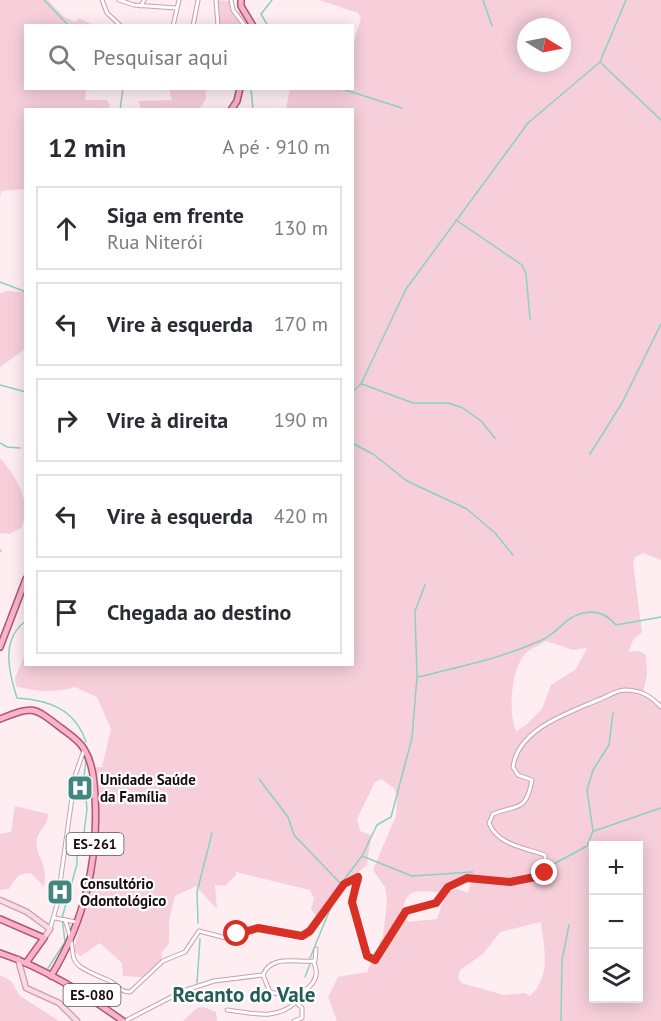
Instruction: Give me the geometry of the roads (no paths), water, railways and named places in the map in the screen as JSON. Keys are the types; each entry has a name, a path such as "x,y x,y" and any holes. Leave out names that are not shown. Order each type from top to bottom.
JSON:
{"main road":[{"path":"241,0 242,9 252,24"},
{"path":"232,108 240,90"},
{"path":"0,647 24,584"},
{"path":"0,719 25,709 34,709 78,741 85,749"},
{"name":"ES-261","path":"51,976 78,922 95,841 93,778 85,749"},
{"path":"0,919 44,938 26,963"},
{"path":"0,953 18,959 51,976"},
{"name":"ES-080","path":"51,976 80,991 126,1021"}],"street":[{"path":"102,0 107,13 119,24"},
{"path":"119,0 141,6 176,8"},
{"path":"141,6 144,0"},
{"path":"159,6 160,0"},
{"path":"173,24 179,0"},
{"path":"193,24 198,0"},
{"path":"216,0 218,24"},
{"path":"231,0 233,10 244,24"},
{"path":"63,920 72,937 72,960 77,966 127,992 163,961 185,952 199,932 223,938 258,928 299,937 310,931 344,884 353,877 360,878 352,902 367,956 372,960 376,959 389,934 406,911 436,903 455,882 475,877 510,882 543,875 548,864 545,855 505,841 493,831 489,823 493,814 517,809 526,798 532,780 518,775 513,767 521,747 541,728 617,692 644,693 661,708"},
{"path":"44,938 55,918 76,770 85,749"},
{"path":"71,768 76,770"},
{"path":"0,900 27,912 50,929"},
{"path":"55,918 78,922"},
{"path":"263,975 269,965 279,961 313,961 317,958 316,950"},
{"path":"18,959 26,988 59,1003 76,1021"},
{"path":"291,997 300,994 316,980 316,966 313,961"},
{"path":"263,975 270,992 291,997 296,1002 303,1015 296,1021"},
{"path":"126,1021 183,991 214,981 263,975"},
{"path":"228,1010 272,1015 282,1013 296,1002"}],"waterway":[{"path":"44,0 67,24"},
{"path":"267,24 261,14 272,0"},
{"path":"483,0 492,26"},
{"path":"354,390 361,384 406,289 528,123 600,62 626,0"},
{"path":"601,63 661,120"},
{"path":"120,108 123,90"},
{"path":"251,90 253,108"},
{"path":"345,90 402,108"},
{"path":"456,220 522,265 526,274 530,319"},
{"path":"0,282 24,291"},
{"path":"590,454 622,403 661,324"},
{"path":"362,384 413,403 448,403 463,408 481,421 495,438"},
{"path":"0,385 24,391"},
{"path":"0,443 7,447 20,448"},
{"path":"354,444 373,454 407,481 467,509 495,533 513,555"},
{"path":"337,889 362,856 377,825 391,817 412,738 417,677 415,611 425,585"},
{"path":"418,677 512,652 548,637 571,618 583,613 601,614 616,625 661,617"},
{"path":"24,623 12,637 9,657 11,678 17,698 40,701 59,708 75,721 86,742"},
{"path":"550,866 587,846 593,831 587,790 593,770 609,745 613,713"},
{"path":"48,968 65,942 62,918 77,864 77,853 83,841 87,809 84,776 86,761"},
{"path":"259,779 288,817 294,835 340,883"},
{"path":"594,831 661,808"},
{"path":"198,923 197,892 212,833"},
{"path":"362,856 412,876 473,872"},
{"path":"310,958 333,902"},
{"path":"561,1021 562,960 569,925"},
{"path":"197,983 200,939"},
{"path":"305,977 310,964"}],"place":[{"name":"Unidade Saúde da Família","path":"80,788"},
{"name":"Consultório Odontológico","path":"60,892"}],"district":[{"name":"Recanto do Vale","path":"244,994"}]}
